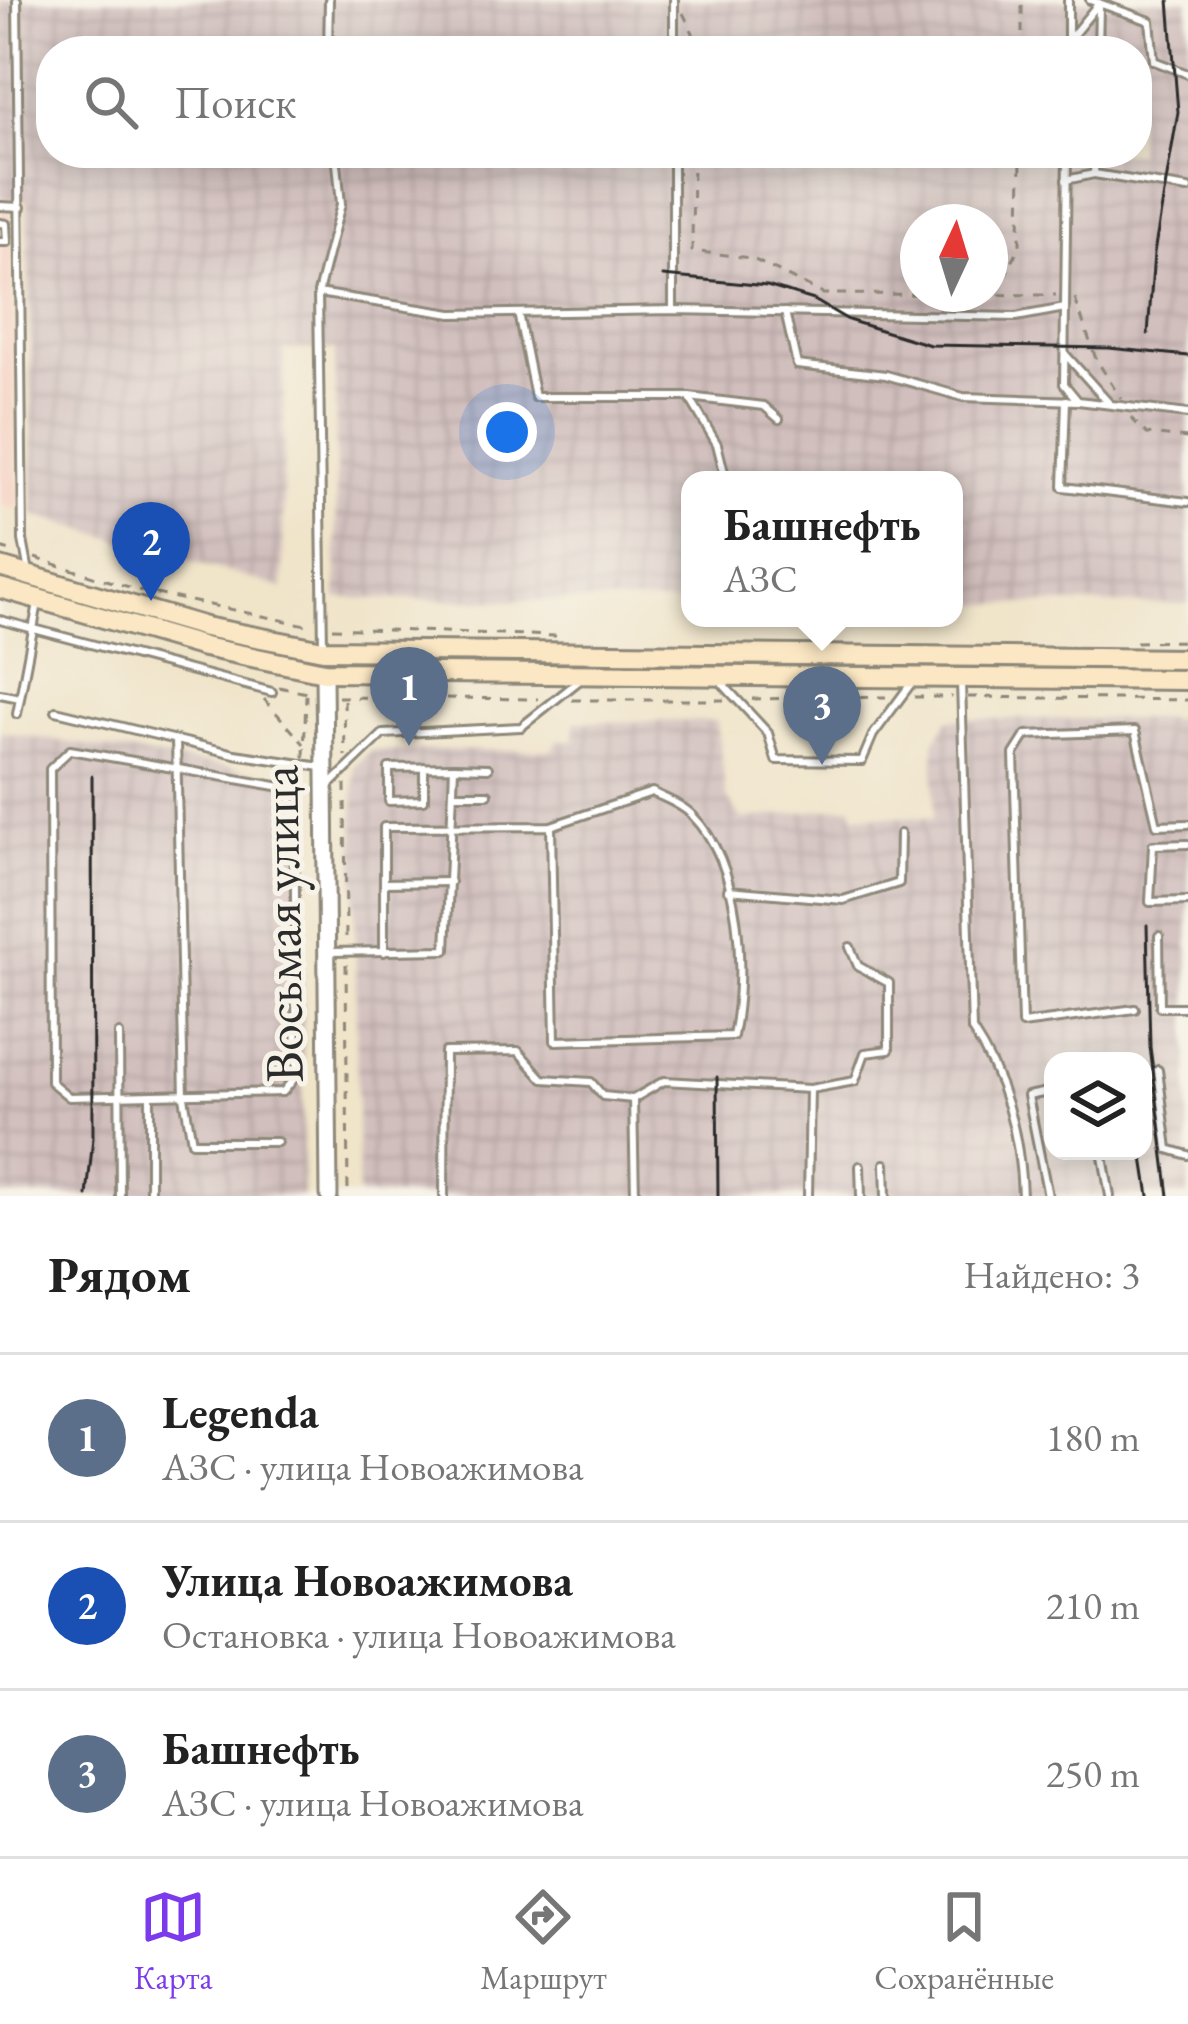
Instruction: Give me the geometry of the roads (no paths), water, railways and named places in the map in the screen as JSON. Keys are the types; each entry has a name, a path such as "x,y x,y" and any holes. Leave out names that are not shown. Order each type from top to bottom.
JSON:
{"main road":[{"path":"0,567 27,566 205,627 323,650 1188,659"},
{"path":"0,588 204,647 324,672 583,678 1188,680"},
{"name":"Восьмая улица","path":"323,650 324,672"}],"street":[{"name":"Восьмая улица","path":"324,672 329,1196"}],"lane":[{"path":"17,0 27,566"},
{"path":"328,36 329,0"},
{"path":"674,36 675,0"},
{"path":"1068,0 1068,36"},
{"path":"1090,0 1150,21 1151,36"},
{"path":"1072,36 1100,3"},
{"path":"1099,36 1100,3"},
{"path":"1152,42 1154,62 1188,74"},
{"path":"323,650 318,293 341,204 337,168"},
{"path":"673,310 674,168"},
{"path":"1066,168 1064,384 1078,401"},
{"path":"1094,168 1094,174"},
{"path":"1066,180 1094,174 1188,189"},
{"path":"0,206 20,207"},
{"path":"0,224 6,224 7,242 0,242"},
{"path":"318,293 452,314 673,310 1016,317 1065,308"},
{"path":"785,312 797,365 886,374 963,397 1066,400 1188,414"},
{"path":"518,313 535,398 689,397 764,406 779,419"},
{"path":"1064,352 1110,405"},
{"path":"689,397 717,444 724,471"},
{"path":"1066,400 1063,487 1188,502"},
{"path":"17,714 39,600"},
{"path":"0,620 272,692"},
{"path":"324,790 383,734 521,727 583,678"},
{"path":"717,678 767,733 776,760 862,761 873,735 915,679"},
{"path":"961,679 972,1030 997,1067 1021,1152 1022,1196"},
{"path":"0,694 20,698"},
{"path":"56,711 176,740 324,767"},
{"path":"1135,1009 1022,1024 1014,754 1026,735 1135,731 1157,825 1188,824"},
{"path":"176,740 184,1097 192,1142 277,1142"},
{"path":"70,750 282,787 295,806 297,1075 283,1091 120,1097 69,1097 51,1082 50,769 70,750"},
{"path":"424,767 424,800 389,801 389,768 424,767 488,768"},
{"path":"328,952 446,950 454,767"},
{"path":"384,952 384,826 551,826 652,792 690,812 710,837 728,890 742,992 733,1036 554,1041 551,826"},
{"path":"453,794 488,794"},
{"path":"728,890 843,900 899,883 901,834"},
{"path":"1188,844 1153,845 1150,902 1188,902"},
{"path":"384,883 450,882"},
{"path":"1159,935 1160,1007 1188,1007"},
{"path":"445,1196 445,1052 518,1051 543,1079 591,1082 602,1096 633,1099 664,1081 809,1089 855,1081 865,1053 889,1050 889,982 858,966 850,947"},
{"path":"119,1034 120,1196"},
{"path":"1158,1070 1168,1149 1188,1155"},
{"path":"808,1196 809,1089"},
{"path":"1044,1093 1028,1096 1048,1196"},
{"path":"150,1097 150,1196"},
{"path":"633,1099 635,1196"},
{"path":"1104,1160 1110,1196"},
{"path":"885,1164 886,1196"},
{"path":"860,1166 861,1196"}],"railway":[{"path":"1148,334 1154,253 1178,112 1169,0"},
{"path":"663,276 767,286 814,300 848,320 930,345 1109,348 1188,356"},
{"path":"87,1196 93,1138 92,776"},
{"path":"1147,925 1150,1047 1169,1196"},
{"path":"717,1077 718,1196"},
{"path":"1143,1160 1149,1196"}],"place":[{"name":"Улица Новоажимова","path":"151,601"},
{"name":"Legenda","path":"409,746"},
{"name":"Башнефть","path":"822,765"}]}
